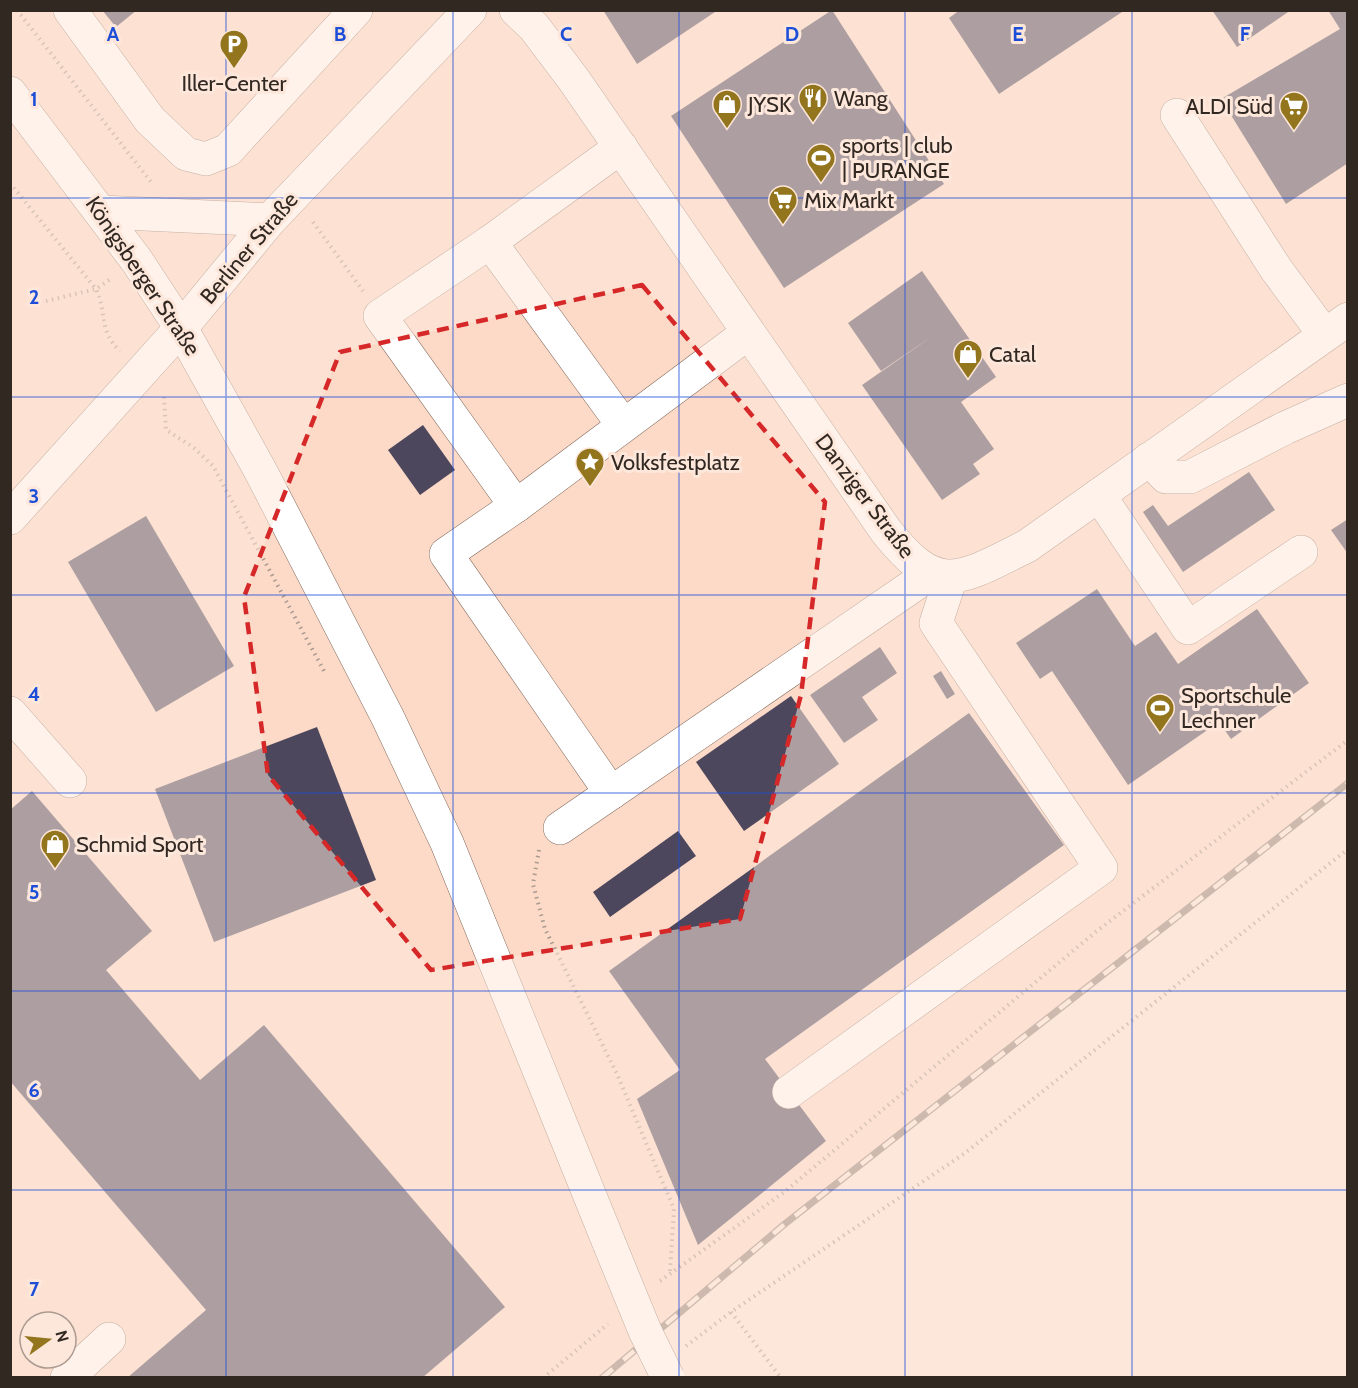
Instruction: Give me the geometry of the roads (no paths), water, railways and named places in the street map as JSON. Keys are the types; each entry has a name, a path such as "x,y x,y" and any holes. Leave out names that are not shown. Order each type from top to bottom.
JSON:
{"street":[{"path":"70,10 150,120 186,154 206,159 228,150 356,10"},
{"name":"Berliner Straße","path":"10,518 181,328 270,220 470,10"},
{"name":"Danziger Straße","path":"516,10 534,27 621,147 886,531 905,556 940,575"},
{"name":"Königsberger Straße","path":"10,93 102,212 181,328 260,470 388,718 447,843 645,1331 669,1377"},
{"path":"560,828 940,575 987,566 1027,546 1336,326 1276,269 1177,115"},
{"path":"516,506 380,316 490,242 621,147"},
{"path":"102,212 270,220"},
{"path":"490,242 623,426"},
{"path":"611,793 446,554 516,506 748,333"},
{"path":"1149,459 1166,477 1190,477 1285,428 1347,400"},
{"path":"1099,495 1188,628 1301,552"},
{"path":"789,1092 1101,868 936,623 940,575"},
{"path":"10,713 70,781"},
{"path":"67,1377 109,1339"}],"railway":[{"path":"602,1378 786,1223 1348,783"}],"place":[{"name":"Iller-Center","path":"234,70"},
{"name":"Wang","path":"813,124"},
{"name":"JYSK","path":"727,130"},
{"name":"ALDI Süd","path":"1294,132"},
{"name":"sports | club | PURANGE","path":"821,184"},
{"name":"Mix Markt","path":"783,226"},
{"name":"Catal","path":"968,380"},
{"name":"Volksfestplatz","path":"590,488"},
{"name":"Sportschule Lechner","path":"1160,734"},
{"name":"Schmid Sport","path":"55,870"}]}
